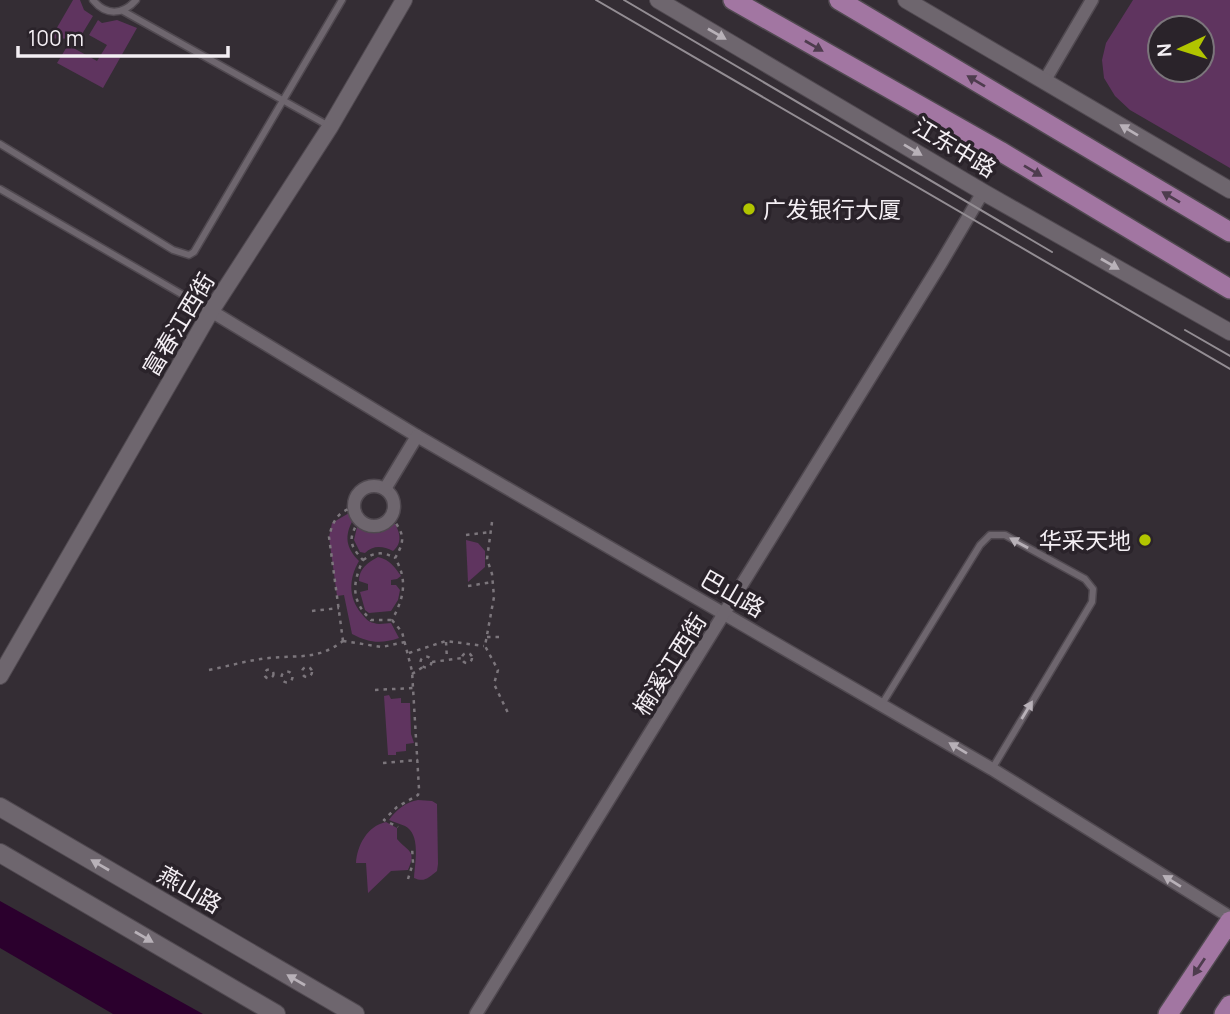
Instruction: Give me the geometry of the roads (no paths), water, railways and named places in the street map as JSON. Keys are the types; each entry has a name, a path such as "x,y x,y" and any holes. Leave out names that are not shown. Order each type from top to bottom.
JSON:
{"main road":[{"name":"江东中路","path":"733,0 1000,151 1230,289"},
{"path":"839,0 1230,232"},
{"name":"燕山路","path":"0,807 355,1014"},
{"path":"0,853 276,1014"},
{"path":"1168,1014 1230,919"},
{"path":"1224,1014 1230,1005"}],"street":[{"name":"富春江西街","path":"0,676 211,311 330,127 404,0"},
{"name":"江东中路","path":"658,0 983,192 1230,332"},
{"path":"906,0 1230,190"},
{"path":"1045,80 1092,0"},
{"name":"楠溪江西街","path":"476,1014 726,613 983,192"},
{"name":"巴山路","path":"211,311 417,436 992,769 1230,919"},
{"path":"385,489 417,436"},
{"path":"367,487 385,489 394,500 391,517 378,526 365,524 357,513 358,495 367,487"}],"lane":[{"path":"93,0 100,8 108,11 123,11 330,127"},
{"path":"123,11 136,0"},
{"path":"0,144 173,250 189,254 194,251 342,0"},
{"path":"0,189 211,311"},
{"path":"883,704 980,545 990,535 1005,535 1085,579 1093,589 1092,602 992,769"}],"tram line":[{"path":"596,0 1230,369"},
{"path":"624,0 1052,252"},
{"path":"1185,330 1230,356"}],"place":[{"name":"广发银行大厦","path":"749,209"},
{"name":"华采天地","path":"1145,540"}]}
